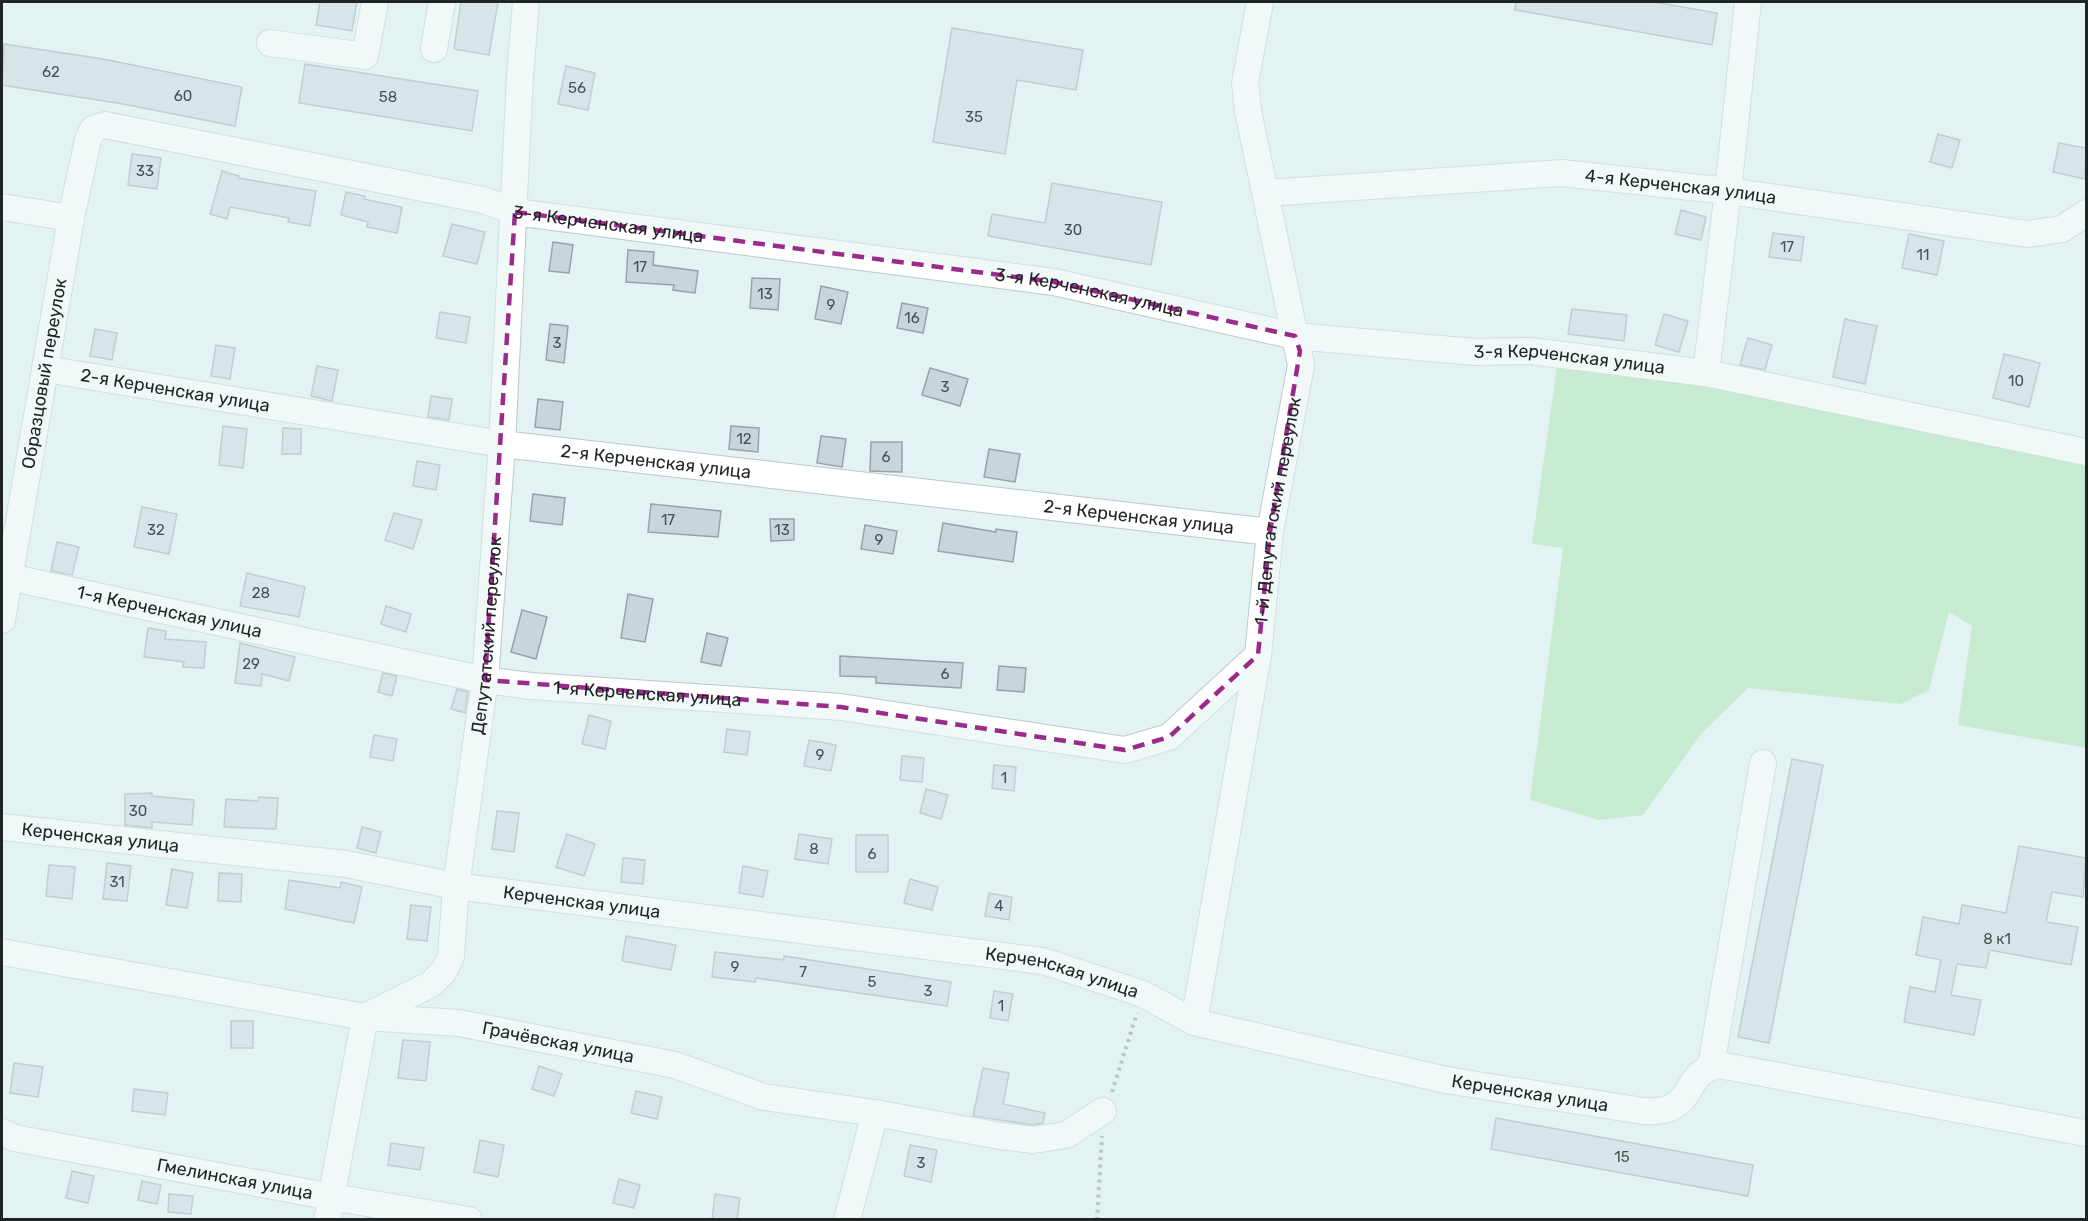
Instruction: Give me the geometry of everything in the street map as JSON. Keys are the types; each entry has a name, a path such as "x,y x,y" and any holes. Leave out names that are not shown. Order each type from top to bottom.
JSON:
{"street":[{"path":"270,43 365,56 375,2"},
{"path":"434,49 442,2"},
{"name":"Депутатский переулок","path":"365,1017 431,984 444,971 451,956 456,886 485,680 502,444 520,76 526,2"},
{"name":"1-й Депутатский переулок","path":"1194,1022 1258,655 1270,532 1301,365 1300,351 1248,111 1245,83 1260,2"},
{"path":"1706,373 1748,2"},
{"name":"3-я Керченская улица","path":"93,129 105,125 116,125 483,200 515,212 1054,282 1295,336 1475,352 1531,351 1706,373 2086,452"},
{"name":"Образцовый переулок","path":"2,620 71,218 88,140 93,129"},
{"name":"4-я Керченская улица","path":"1266,193 1562,173 1728,191 2027,234 2061,229 2086,213"},
{"path":"2,207 71,218"},
{"name":"2-я Керченская улица","path":"45,369 502,444 1270,532"},
{"name":"1-я Керченская улица","path":"9,577 485,680 531,686 841,707 1125,750 1169,737 1258,655"},
{"path":"1763,763 1711,1066 1726,1065 2086,1133"},
{"name":"Керченская улица","path":"2,826 346,864 456,886 1043,961 1143,994 1194,1022 1446,1080 1643,1111 1657,1112 1678,1105 1697,1077 1711,1066"},
{"name":"Грачёвская улица","path":"2,952 365,1017 471,1026 675,1065 764,1097 875,1113 1000,1136 1033,1140 1066,1135 1103,1111"},
{"path":"330,1208 365,1017"},
{"path":"847,1220 875,1113"},
{"name":"Гмелинская улица","path":"2,1132 14,1137 330,1208 470,1220"}],"highlighted area":[{"path":"515,212 1054,282 1295,336 1300,351 1270,532 1258,655 1169,737 1125,750 841,707 485,680"}],"green space":[{"path":"1558,359 2086,453 2086,748 1958,725 1972,626 1949,612 1929,690 1901,704 1748,688 1702,733 1643,815 1599,820 1530,800 1563,548 1532,544"}],"building":[{"path":"320,2 357,2 352,31 316,25"},
{"path":"461,2 498,2 489,55 454,49"},
{"path":"1516,2 1654,2 1717,13 1712,45 1515,10"},
{"path":"952,28 1083,50 1076,90 1017,80 1005,154 933,142"},
{"path":"4,44 103,59 242,87 235,126 123,104 2,85"},
{"path":"305,64 478,91 472,131 299,103"},
{"path":"566,66 595,73 588,110 558,104"},
{"path":"1938,134 1960,140 1952,168 1930,162"},
{"path":"2059,143 2086,148 2085,179 2053,172"},
{"path":"132,154 161,158 157,189 128,185"},
{"path":"222,171 239,176 238,178 316,191 310,226 288,222 289,218 230,207 227,219 210,214"},
{"path":"1052,183 1162,202 1151,265 988,236 992,214 1045,223"},
{"path":"346,192 365,196 364,199 402,207 397,233 367,227 368,222 341,215"},
{"path":"1681,210 1706,217 1701,240 1675,234"},
{"path":"452,224 485,232 477,264 443,256"},
{"path":"1773,233 1804,237 1801,261 1769,257"},
{"path":"1909,234 1944,241 1937,275 1902,268"},
{"path":"553,242 573,245 569,273 549,271"},
{"path":"628,250 654,252 653,265 698,271 695,293 673,290 674,285 626,282"},
{"path":"752,278 780,279 778,310 750,308"},
{"path":"821,286 848,292 841,324 815,319"},
{"path":"902,303 928,308 923,333 897,328"},
{"path":"1572,309 1627,315 1624,341 1568,334"},
{"path":"440,312 470,317 466,343 436,338"},
{"path":"1664,314 1688,321 1679,352 1655,345"},
{"path":"1845,319 1877,326 1865,384 1833,377"},
{"path":"550,324 568,326 564,363 546,360"},
{"path":"95,329 117,333 112,360 90,356"},
{"path":"1748,338 1772,345 1765,370 1740,365"},
{"path":"216,345 235,348 230,379 211,376"},
{"path":"2004,354 2040,363 2029,407 1993,398"},
{"path":"317,366 338,370 332,401 311,396"},
{"path":"930,368 968,379 960,406 922,395"},
{"path":"431,396 452,399 449,420 428,417"},
{"path":"538,399 563,402 560,430 535,427"},
{"path":"223,426 247,429 243,468 219,465"},
{"path":"731,426 759,428 758,452 729,449"},
{"path":"283,428 301,429 301,454 282,454"},
{"path":"821,436 846,439 842,467 817,463"},
{"path":"871,442 902,442 902,472 870,471"},
{"path":"989,449 1020,454 1015,482 984,477"},
{"path":"417,461 440,465 436,490 413,486"},
{"path":"533,494 565,498 562,525 530,521"},
{"path":"651,504 721,511 718,537 648,532"},
{"path":"142,507 177,514 169,554 134,547"},
{"path":"394,513 422,520 413,549 385,540"},
{"path":"770,519 794,519 794,540 771,541"},
{"path":"943,523 996,532 996,529 1017,532 1013,562 938,551"},
{"path":"865,525 897,531 893,554 861,549"},
{"path":"57,542 79,547 72,575 51,571"},
{"path":"247,573 305,587 299,617 240,606"},
{"path":"628,594 653,599 645,642 621,638"},
{"path":"386,606 411,614 406,632 381,624"},
{"path":"522,610 547,617 536,659 511,652"},
{"path":"148,628 166,631 165,639 206,642 204,668 183,667 184,662 144,657"},
{"path":"707,633 728,638 721,666 701,662"},
{"path":"240,643 295,657 289,681 262,674 261,686 235,683"},
{"path":"840,656 963,663 961,688 876,683 876,677 840,676"},
{"path":"999,666 1026,668 1024,692 997,690"},
{"path":"383,673 397,676 392,696 378,692"},
{"path":"457,689 468,692 465,713 451,709"},
{"path":"589,715 611,721 605,749 582,744"},
{"path":"727,729 750,732 747,755 724,752"},
{"path":"374,735 397,739 393,761 370,757"},
{"path":"809,740 836,745 831,771 804,766"},
{"path":"902,756 924,758 922,782 900,780"},
{"path":"1792,759 1823,765 1769,1043 1738,1037"},
{"path":"994,765 1016,767 1014,791 992,788"},
{"path":"926,789 948,795 941,819 920,813"},
{"path":"152,793 152,796 194,800 192,825 152,822 152,828 125,825 125,794"},
{"path":"259,797 278,798 276,829 224,827 226,799 258,801"},
{"path":"497,811 519,813 514,852 492,849"},
{"path":"362,827 381,832 376,853 357,848"},
{"path":"567,834 595,844 584,876 556,867"},
{"path":"799,834 832,839 828,864 795,859"},
{"path":"856,835 888,835 888,872 856,872"},
{"path":"2019,846 2086,858 2083,897 2052,892 2046,922 2078,927 2071,965 1990,950 1986,968 1957,964 1951,995 1981,1000 1974,1035 1904,1022 1910,987 1935,992 1941,960 1916,955 1923,917 1959,924 1962,905 2006,913"},
{"path":"623,858 645,860 643,884 621,882"},
{"path":"107,863 131,866 127,901 103,899"},
{"path":"49,865 75,867 72,899 46,896"},
{"path":"743,866 768,871 763,897 739,893"},
{"path":"172,869 193,873 187,908 166,905"},
{"path":"219,873 242,874 241,902 218,901"},
{"path":"910,879 938,887 932,910 904,903"},
{"path":"289,880 340,888 341,882 362,887 354,923 285,909"},
{"path":"989,893 1012,897 1009,920 985,916"},
{"path":"411,905 431,907 427,941 407,939"},
{"path":"626,936 676,945 671,970 622,961"},
{"path":"715,952 784,960 784,956 951,982 947,1006 756,978 755,982 712,977"},
{"path":"994,991 1013,994 1008,1021 990,1018"},
{"path":"231,1021 253,1021 253,1048 231,1048"},
{"path":"403,1040 430,1042 426,1081 398,1078"},
{"path":"14,1063 43,1067 38,1097 10,1093"},
{"path":"539,1066 562,1074 554,1096 532,1089"},
{"path":"983,1068 1009,1073 1003,1104 1045,1113 1043,1123 1033,1125 973,1116"},
{"path":"134,1089 168,1093 165,1115 132,1111"},
{"path":"636,1091 662,1097 657,1119 631,1113"},
{"path":"1496,1118 1753,1165 1748,1196 1491,1149"},
{"path":"480,1140 504,1145 498,1177 474,1172"},
{"path":"391,1143 424,1148 420,1170 388,1165"},
{"path":"910,1145 937,1150 931,1182 904,1176"},
{"path":"72,1171 94,1176 88,1203 66,1198"},
{"path":"619,1179 640,1185 634,1208 613,1203"},
{"path":"142,1181 161,1185 157,1204 138,1200"},
{"path":"169,1194 193,1196 191,1214 168,1212"},
{"path":"715,1194 740,1198 737,1220 712,1220"}]}
